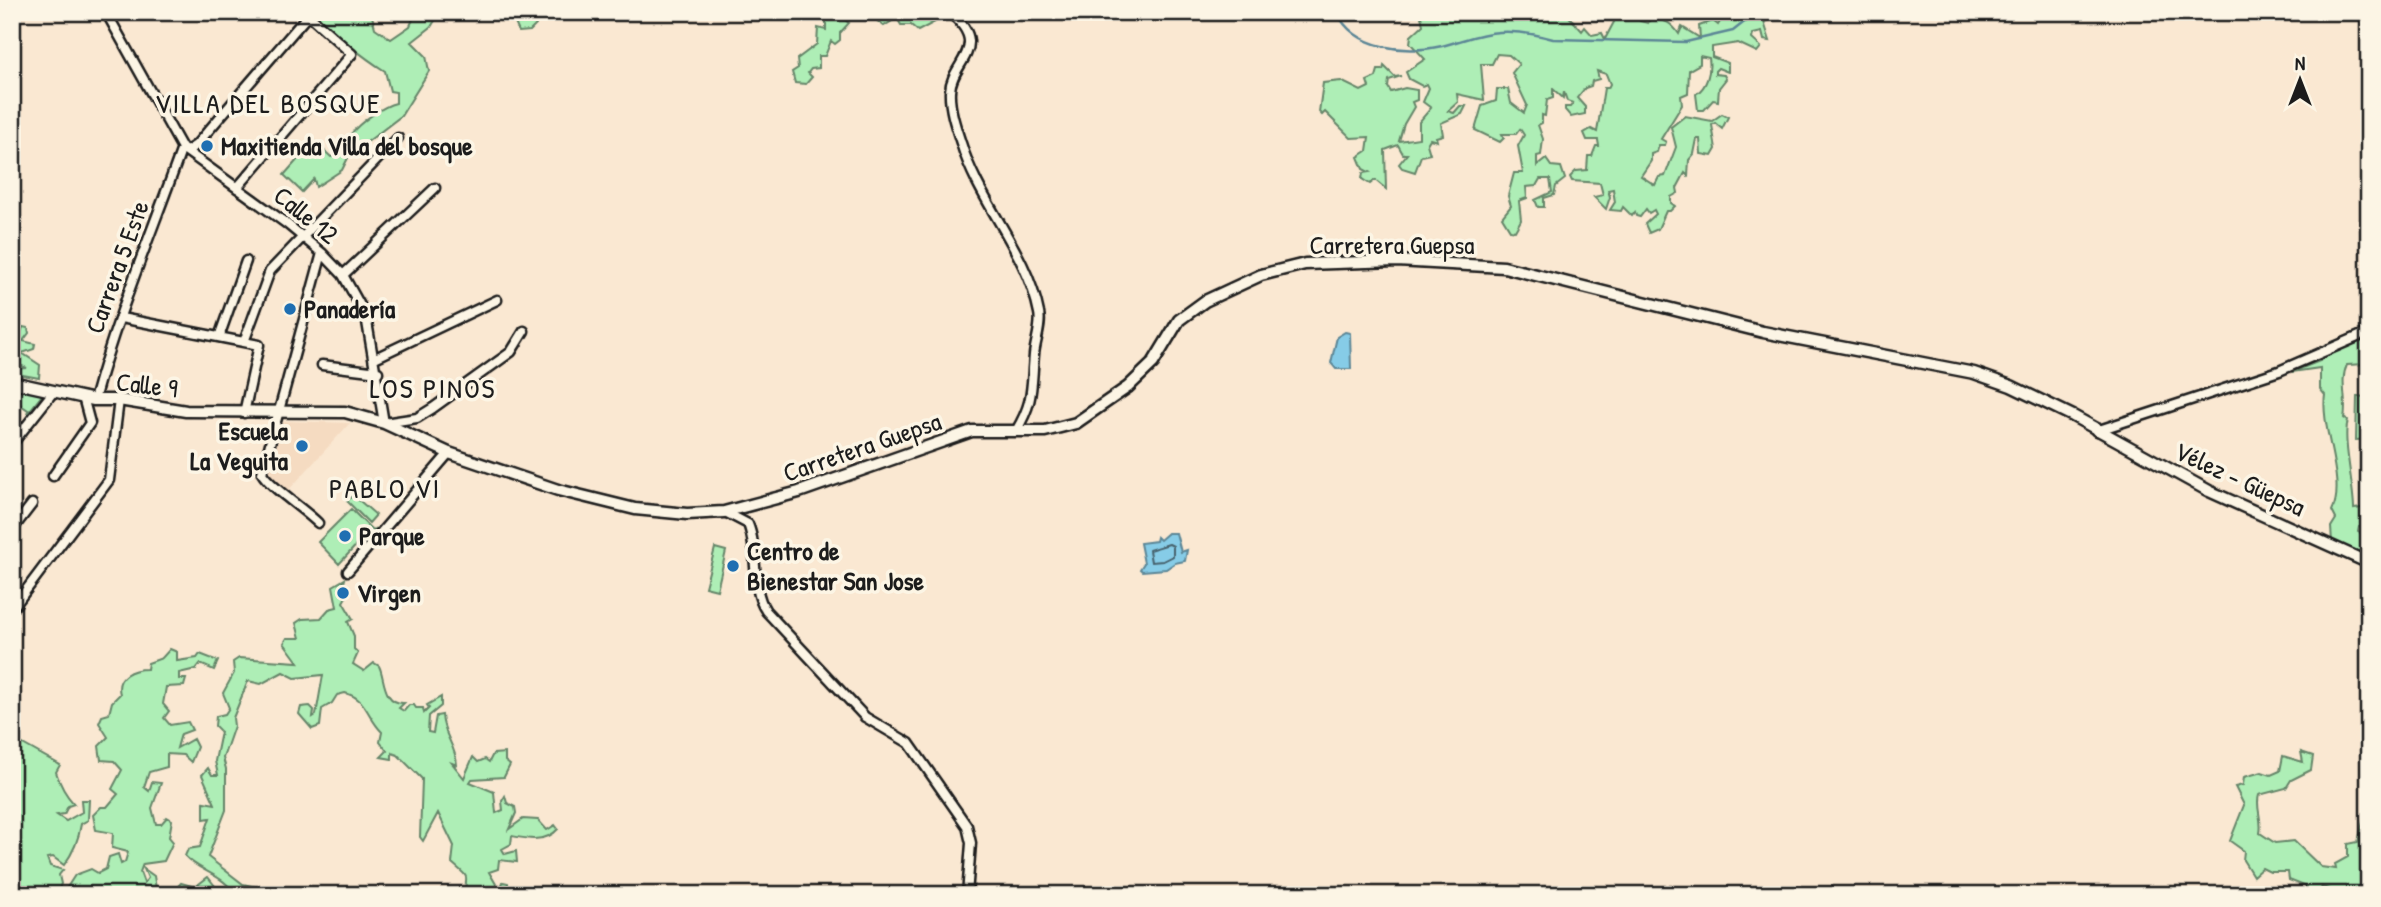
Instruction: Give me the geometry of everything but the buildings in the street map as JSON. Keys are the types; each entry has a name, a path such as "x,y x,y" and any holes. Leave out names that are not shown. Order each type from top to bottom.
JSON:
{"street":[{"name":"Calle 12","path":"106,12 184,150 304,238 343,275 366,316 376,358 384,423"},
{"path":"949,12 962,23 968,42 968,55 950,90 955,122 965,156 1015,251 1040,316 1030,407 1016,431"},
{"name":"Carrera 5 Este","path":"88,399 184,150 196,145 306,14"},
{"path":"237,188 352,54 306,14"},
{"path":"244,342 270,271 398,138"},
{"path":"343,275 435,188"},
{"path":"318,523 290,496 283,495 262,473 322,253"},
{"path":"219,337 246,261"},
{"name":"Carretera Guepsa","path":"449,453 524,481 635,509 687,514 724,512 799,492 972,431 1045,431 1076,423 1128,387 1153,363 1179,320 1205,301 1261,275 1305,264 1398,261 1504,267 1763,332 1942,365 2011,386 2096,431"},
{"path":"376,358 497,300"},
{"path":"121,317 260,345 244,413"},
{"path":"384,423 417,418 433,408 511,352 524,331"},
{"path":"2096,431 2279,370 2369,331"},
{"path":"322,365 378,372"},
{"name":"Calle 9","path":"12,382 88,399 119,400 186,411 345,412 384,423"},
{"path":"12,444 54,391"},
{"path":"53,476 90,423 88,399"},
{"path":"12,609 110,480 119,400"},
{"path":"348,571 449,453 384,423"},
{"name":"Vélez - Güepsa","path":"2096,431 2209,491 2369,563"},
{"path":"12,530 32,504"},
{"path":"724,512 748,524 755,541 760,602 766,611 865,717 909,743 967,826 971,842 967,895"}],"shaded area":[{"name":"Escuela La Veguita","path":"284,421 350,423 286,493 267,476"}],"green space":[{"path":"316,12 371,12 375,28 391,39 410,26 416,12 440,12 431,27 412,42 426,56 429,71 401,116 349,156 342,170 316,187 314,179 302,192 284,175 314,141 331,157 336,155 343,150 351,134 360,125 378,111 396,103 396,92 390,91 385,71 337,35"},
{"path":"510,12 532,12 536,25 530,31 519,32"},
{"path":"834,12 849,23 840,33 840,40 835,44 831,41 825,56 819,56 819,68 811,69 808,73 812,77 806,84 795,83 792,72 798,68 797,59 817,44 818,28 826,30 826,18 834,17"},
{"path":"872,12 942,12 935,22 918,31 911,25 901,25 897,18 884,26 871,16"},
{"path":"1420,12 1484,12 1490,20 1508,15 1521,16 1523,12 1565,12 1582,31 1585,27 1592,35 1602,33 1605,39 1614,22 1610,12 1639,14 1640,21 1648,23 1651,17 1670,24 1679,34 1682,27 1700,38 1699,26 1713,21 1718,25 1724,15 1775,14 1764,22 1770,41 1764,40 1762,32 1753,34 1752,39 1761,47 1757,52 1738,43 1712,47 1712,57 1728,63 1728,72 1718,68 1715,71 1715,74 1724,75 1726,79 1719,88 1718,101 1713,100 1704,110 1698,110 1696,94 1707,79 1709,58 1700,56 1700,64 1689,70 1688,93 1681,96 1682,105 1661,139 1666,142 1665,145 1659,145 1657,152 1651,154 1651,161 1641,176 1655,185 1659,177 1665,176 1676,147 1671,127 1685,116 1712,121 1722,114 1728,117 1722,129 1715,123 1712,125 1716,149 1712,156 1701,154 1700,139 1697,139 1694,154 1689,160 1688,176 1685,173 1677,188 1678,193 1671,197 1671,203 1675,206 1666,211 1658,229 1649,233 1645,224 1656,214 1654,210 1649,213 1646,209 1640,217 1636,216 1635,212 1632,216 1623,207 1621,211 1610,210 1615,202 1613,189 1608,190 1610,197 1606,209 1594,197 1603,195 1600,183 1572,181 1570,177 1576,171 1587,170 1588,156 1592,156 1596,146 1599,146 1598,140 1587,140 1584,133 1591,129 1597,132 1604,88 1608,88 1610,84 1606,74 1597,71 1599,79 1592,81 1591,86 1585,88 1577,98 1585,107 1585,114 1571,117 1565,107 1570,107 1573,103 1567,101 1564,92 1563,98 1553,89 1553,98 1547,100 1545,116 1542,115 1542,123 1538,125 1543,139 1541,155 1537,156 1537,166 1546,159 1551,166 1561,167 1565,179 1556,186 1554,195 1544,198 1544,207 1538,207 1535,200 1552,192 1550,179 1540,179 1536,186 1526,187 1527,198 1519,201 1521,220 1515,231 1510,230 1502,217 1511,206 1508,196 1514,173 1523,173 1518,146 1524,135 1520,129 1516,134 1502,134 1504,138 1500,142 1475,130 1482,106 1496,101 1497,89 1508,89 1511,103 1524,113 1527,105 1512,73 1519,64 1509,55 1497,54 1492,64 1481,64 1484,100 1457,94 1458,102 1448,111 1454,113 1460,106 1466,106 1462,114 1441,123 1443,135 1436,137 1437,141 1430,139 1427,144 1430,154 1421,156 1415,172 1402,168 1399,164 1407,154 1403,154 1398,145 1385,150 1386,189 1375,180 1370,184 1362,179 1363,173 1369,172 1363,169 1358,157 1367,151 1369,137 1351,138 1325,112 1322,115 1319,112 1323,83 1341,81 1361,91 1369,87 1367,81 1376,77 1378,70 1383,70 1384,66 1395,77 1401,76 1389,80 1388,87 1391,92 1405,88 1417,90 1417,100 1412,102 1414,107 1404,124 1399,141 1419,138 1419,122 1431,108 1423,102 1429,88 1427,84 1422,86 1409,79 1406,72 1425,59 1410,43 1411,36 1423,25"},
{"path":"23,327 28,328 29,333 23,341 35,344 34,349 22,353 40,365 39,378 12,373 12,369 27,368 12,362 12,333 21,332"},
{"path":"2350,338 2369,338 2366,364 2347,365 2345,371 2344,418 2348,421 2346,439 2354,509 2369,507 2369,526 2359,527 2358,532 2368,536 2369,559 2332,542 2331,527 2336,519 2332,511 2337,485 2324,409 2325,395 2320,389 2320,368 2292,372 2320,361 2329,349"},
{"path":"12,388 42,395 27,414 28,410 12,399"},
{"path":"2369,396 2369,439 2356,440 2357,397"},
{"path":"353,495 376,515 369,523 347,501"},
{"name":"Parque","path":"351,509 372,530 378,528 359,547 362,539 339,564 318,542"},
{"path":"715,548 726,551 717,590 705,587"},
{"path":"345,579 342,589 346,597 343,602 353,619 348,622 354,636 354,649 358,653 353,664 364,671 374,663 379,666 388,695 397,702 404,703 399,708 404,711 409,705 414,705 416,708 423,708 424,713 429,708 427,705 441,697 441,706 429,716 428,732 433,733 436,716 442,715 457,765 452,763 464,778 473,757 478,762 485,759 489,762 493,754 505,753 505,761 510,765 504,777 472,779 470,782 494,792 496,813 503,810 502,801 505,796 507,803 515,807 516,813 509,829 523,819 538,820 547,830 555,825 558,829 542,838 512,836 511,844 502,849 505,854 516,851 517,862 499,860 498,869 489,872 500,891 503,882 508,883 508,895 464,895 466,877 452,863 454,846 438,813 423,841 420,837 422,779 398,755 392,753 392,759 381,757 387,751 380,742 382,732 363,704 345,693 337,695 332,703 322,709 320,726 312,729 299,714 301,707 310,706 314,710 313,717 316,715 323,675 295,678 283,672 261,684 248,681 233,718 234,726 223,758 226,769 226,810 208,857 243,884 260,888 268,895 234,895 219,878 185,856 188,849 200,847 210,818 204,819 204,802 215,804 202,775 208,768 212,775 218,775 215,761 221,732 215,726 216,716 225,714 229,708 223,693 234,673 233,662 239,658 298,662 284,643 287,638 300,638 296,623 302,619 321,618 329,609 337,607 333,586"},
{"path":"170,649 177,652 177,661 197,658 200,654 218,661 214,670 200,664 196,669 179,673 179,679 186,679 184,686 166,687 163,704 169,711 164,718 170,725 188,722 192,730 181,734 177,748 193,739 197,747 191,762 183,755 167,754 167,767 149,772 144,787 149,791 152,782 161,783 152,808 156,824 161,824 167,817 172,820 169,837 173,842 164,861 143,864 140,872 144,883 148,878 144,869 154,876 157,895 145,895 142,890 127,895 84,895 77,887 71,893 66,889 75,875 91,869 98,873 106,869 109,857 118,854 121,864 125,862 128,852 112,848 113,833 96,830 93,815 101,807 107,807 118,794 112,789 122,770 114,761 101,760 99,746 108,737 99,723 102,716 109,714 112,702 120,694 122,678 136,670 147,669 148,663 162,658"},
{"path":"12,738 60,765 56,772 63,789 74,804 68,806 64,814 57,815 66,821 82,812 81,800 89,800 88,820 81,824 75,845 64,865 53,857 47,858 50,866 63,870 59,875 61,884 56,895 12,895"},
{"path":"2301,752 2313,756 2311,770 2291,780 2286,788 2259,795 2260,833 2275,843 2294,841 2321,867 2336,869 2335,864 2348,857 2348,844 2358,842 2364,818 2369,813 2369,895 2325,895 2334,894 2332,890 2322,887 2317,895 2304,895 2307,887 2289,880 2288,872 2270,872 2262,868 2253,876 2243,860 2244,851 2230,841 2244,805 2235,787 2243,785 2244,777 2262,772 2271,775 2280,771 2283,756 2303,762"},
{"path":"208,877 222,895 170,895 181,883 195,887"}],"water":[{"path":"1345,332 1350,333 1351,369 1336,369 1331,363 1337,337"},
{"path":"1168,533 1176,533 1181,552 1187,550 1185,561 1166,569 1142,571 1140,569 1144,563 1140,543 1156,541 1157,537 1160,540"}],"waterway":[{"path":"1337,12 1345,25 1368,42 1398,49 1442,46 1485,34 1507,32 1553,39 1686,42 1733,31 1757,12"}],"place":[{"name":"Maxitienda Villa del bosque","path":"207,146"},
{"name":"Panadería","path":"290,309"},
{"name":"Escuela La Veguita","path":"302,446"},
{"name":"Parque","path":"345,536"},
{"name":"Centro de Bienestar San Jose","path":"733,566"},
{"name":"Virgen","path":"343,593"}],"district":[{"name":"VILLA DEL BOSQUE","path":"268,103"},
{"name":"LOS PINOS","path":"433,388"},
{"name":"PABLO VI","path":"385,488"}]}
